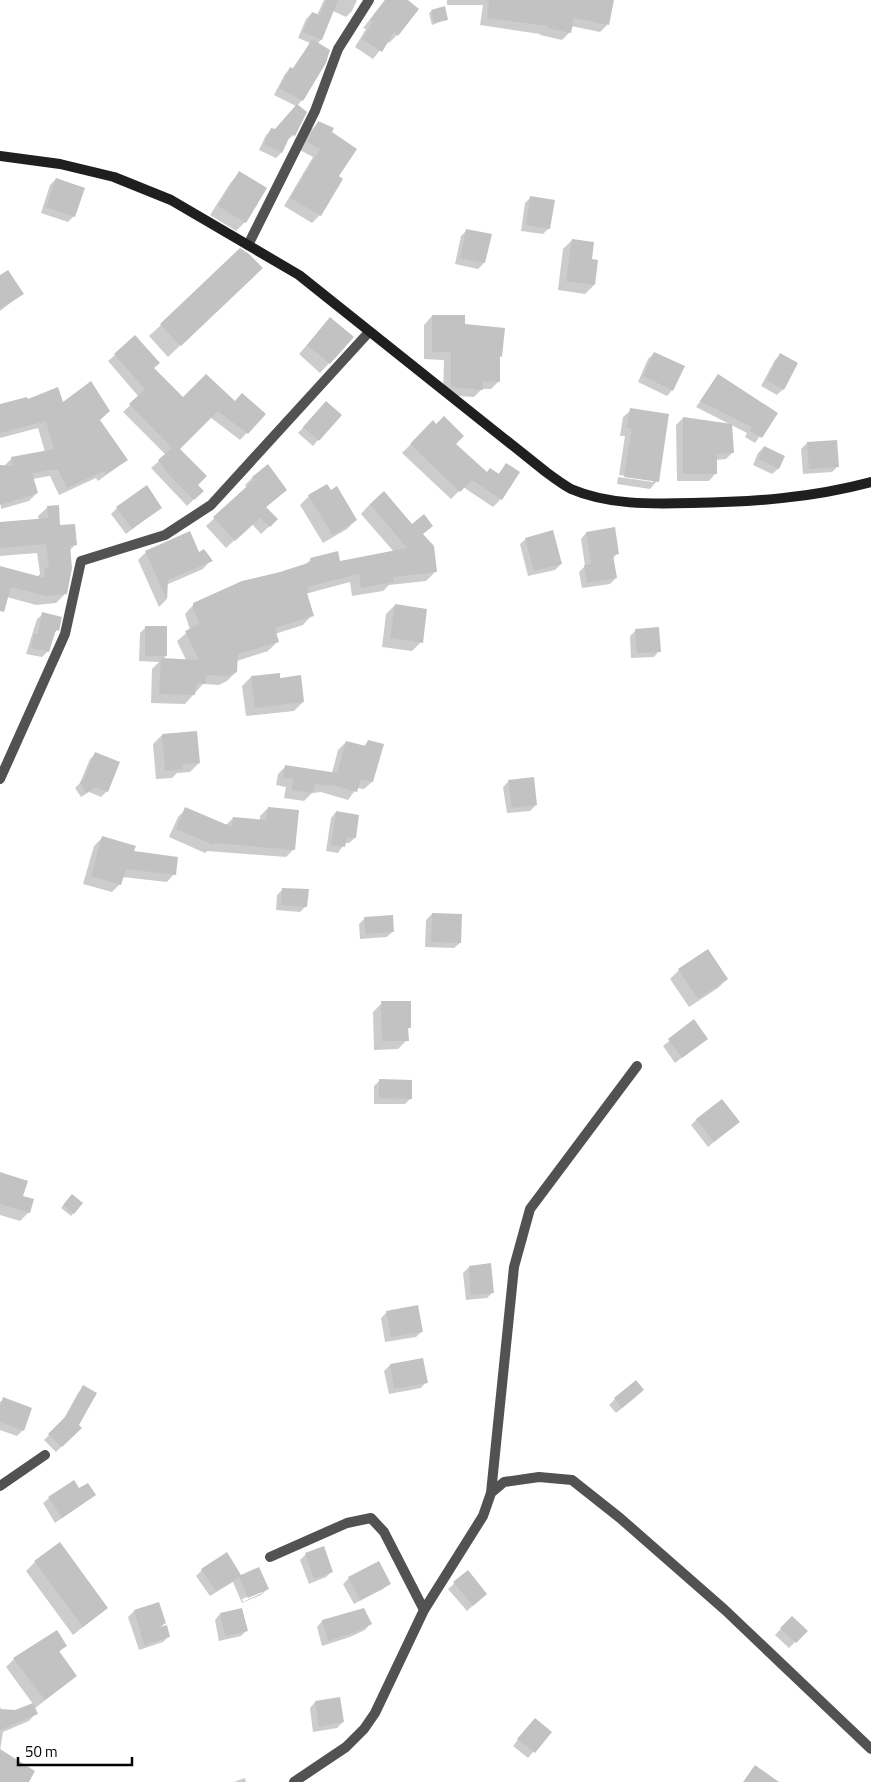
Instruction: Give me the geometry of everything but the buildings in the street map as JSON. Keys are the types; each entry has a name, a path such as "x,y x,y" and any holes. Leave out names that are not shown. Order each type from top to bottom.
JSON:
{"main road":[{"path":"0,156 60,164 114,177 171,200 298,275 546,472 571,488 608,500 645,504 759,502 831,493 871,482"}],"street":[{"path":"248,245 315,111 338,49 369,0"},
{"path":"0,780 65,634 81,561 165,535 211,505 369,332"},
{"path":"294,1782 346,1747 364,1729 375,1713 424,1610 483,1516 491,1493 514,1267 530,1209 637,1066"},
{"path":"0,1486 45,1455"},
{"path":"491,1493 504,1482 539,1476 572,1480 620,1518 725,1610 871,1749"},
{"path":"270,1557 347,1523 371,1518 384,1532 424,1610"}]}
